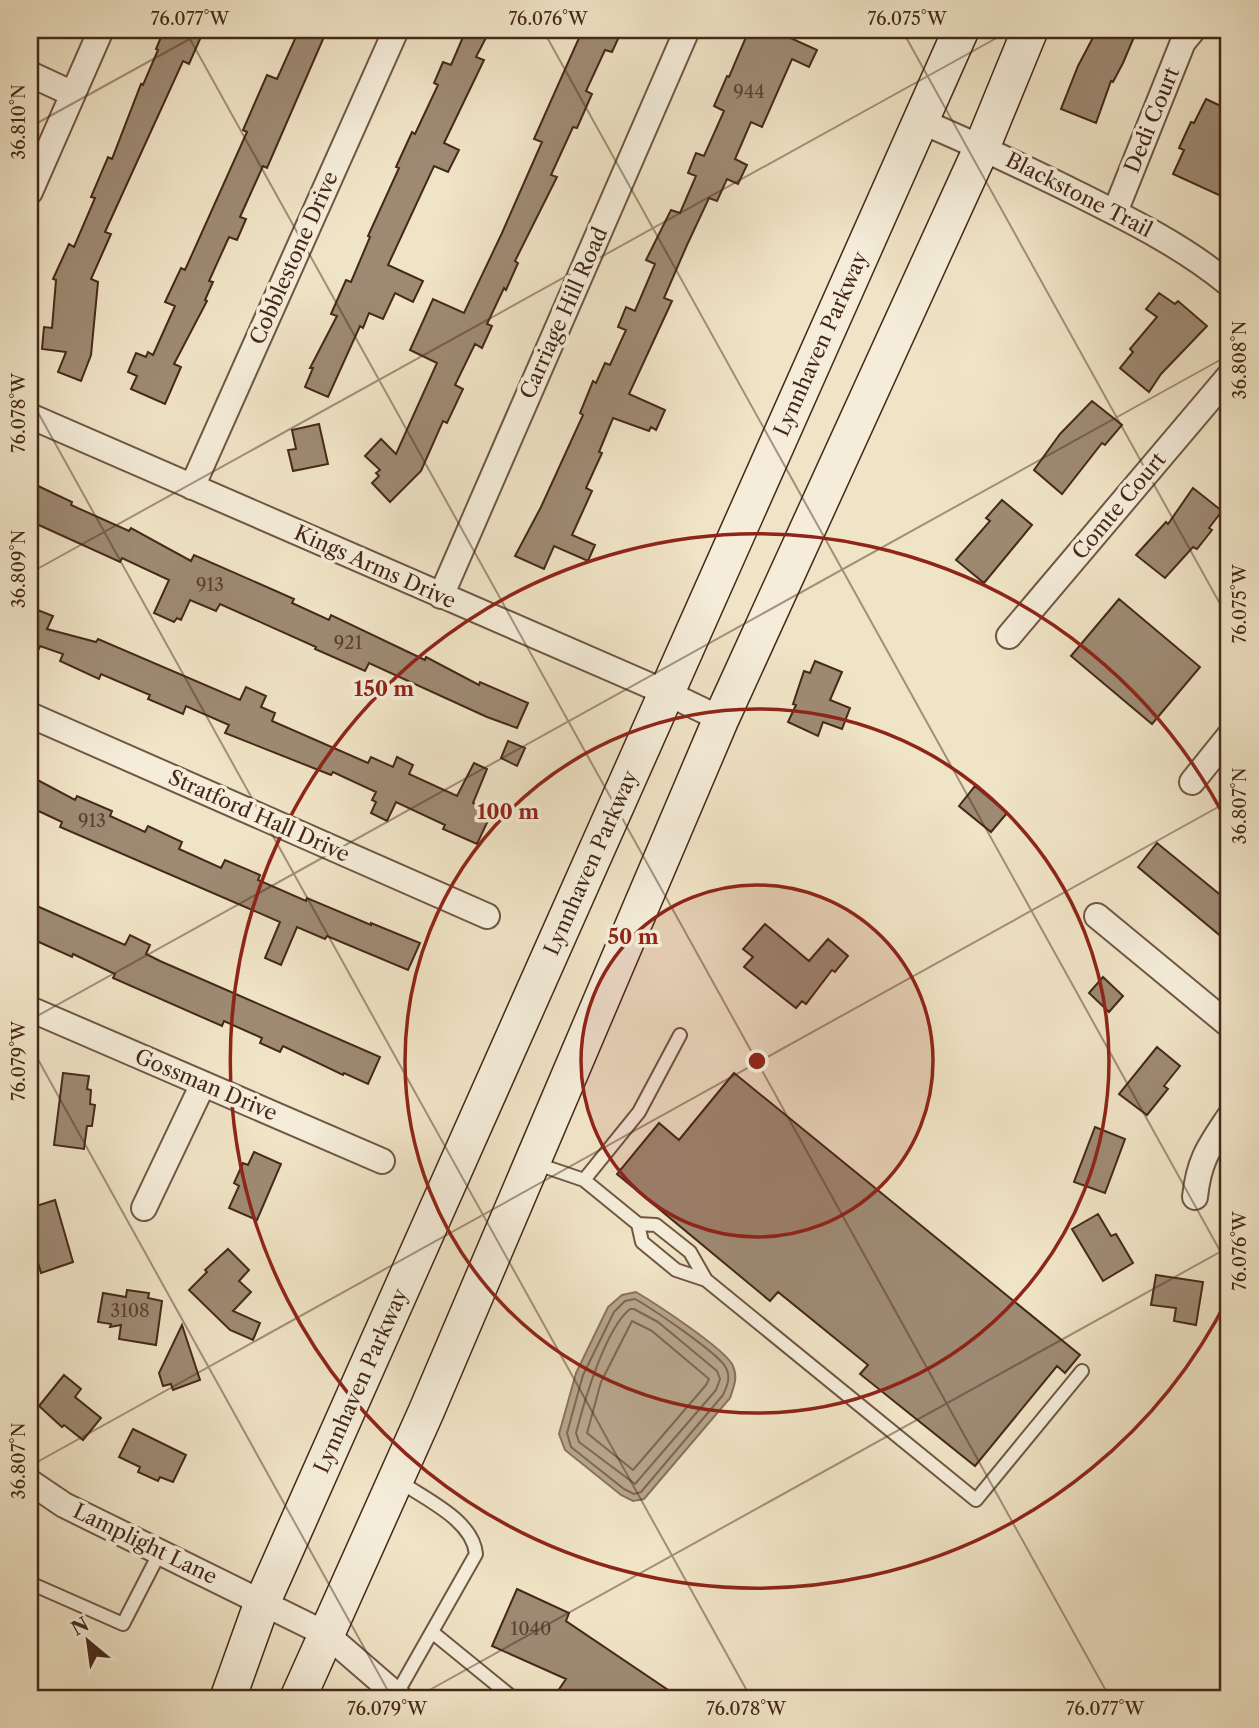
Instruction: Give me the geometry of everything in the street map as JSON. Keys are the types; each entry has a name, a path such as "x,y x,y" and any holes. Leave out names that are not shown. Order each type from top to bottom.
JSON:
{"main road":[{"name":"Lynnhaven Parkway","path":"228,1698 262,1603 961,30"},
{"path":"299,1698 532,1162 720,719 982,147 1030,30"}],"street":[{"path":"30,192 101,30"},
{"name":"Cobblestone Drive","path":"192,487 396,30"},
{"name":"Carriage Hill Road","path":"440,596 687,30"},
{"name":"Dedi Court","path":"1115,212 1183,42 1194,30"},
{"path":"30,74 73,94"},
{"name":"Blackstone Trail","path":"920,121 982,147 1115,212 1166,239 1229,284"},
{"name":"Comte Court","path":"1009,636 1229,376"},
{"name":"Kings Arms Drive","path":"30,416 667,693 720,719"},
{"name":"Stratford Hall Drive","path":"30,715 487,916"},
{"path":"1192,782 1229,736"},
{"path":"1097,916 1229,1025"},
{"name":"Gossman Drive","path":"30,1009 383,1161"},
{"path":"144,1208 203,1084"},
{"path":"1195,1197 1198,1173 1206,1151 1229,1117"},
{"name":"Lamplight Lane","path":"30,1482 64,1505 326,1634 398,1696"}],"lane":[{"path":"584,1180 639,1112 680,1035"},
{"path":"532,1162 584,1180 638,1224 656,1225 690,1252 706,1280"},
{"path":"638,1224 642,1242 676,1270 706,1280 976,1500 1082,1371"},
{"path":"395,1479 464,1526 475,1541 476,1554 398,1696"},
{"path":"30,1583 124,1623 160,1552"},
{"path":"432,1632 513,1698"}],"water":[{"path":"636,1292 718,1349 733,1366 735,1378 730,1398 644,1499 633,1501 621,1495 565,1450 559,1434 576,1373 608,1307 622,1295"}],"building":[{"path":"164,30 204,30 189,64 183,61 105,232 111,234 91,279 98,282 91,355 81,381 58,372 66,352 42,349 44,327 52,328 56,280 53,279 69,244 74,247 95,198 91,197 108,157 112,159"},
{"path":"299,30 327,30 267,168 263,166 240,217 246,219 237,240 229,237 209,281 213,282 205,300 207,301 174,364 181,367 165,404 131,389 137,376 128,372 136,353 146,357 148,352 153,355 175,306 165,302 181,268 185,270 247,132 243,130 267,75 277,79"},
{"path":"466,30 490,30 476,57 484,60 444,143 459,150 448,172 434,166 388,265 423,281 413,302 395,293 383,319 369,313 363,328 360,326 328,397 305,387 313,368 310,368 337,316 331,314 346,280 351,282 370,237 368,236 399,168 396,167 438,85 434,83 443,62 451,65"},
{"path":"561,30 622,30 612,52 605,50 586,91 592,94 551,175 557,177 515,261 518,263 506,290 504,288 487,324 492,326 482,348 475,344 455,385 463,389 447,423 443,421 421,471 390,502 372,483 379,476 376,473 380,470 365,456 381,439 396,454 437,363 410,350 433,299 464,313 502,233 542,142 534,139 579,38"},
{"path":"749,30 773,30 817,50 809,67 792,59 762,127 751,122 735,159 747,165 738,184 727,179 717,201 709,198 687,245 664,298 672,301 629,394 665,410 656,430 651,427 649,431 613,418 599,452 602,453 586,488 592,491 572,535 595,545 588,561 554,546 544,569 515,556 541,507 583,415 580,413 593,381 596,383 605,363 610,365 626,330 618,327 626,307 635,311 655,264 646,260 671,210 680,213 696,176 688,173 696,153 704,156 724,111 714,106"},
{"path":"1097,30 1137,30 1123,63 1113,82 1111,81 1096,123 1061,109 1078,66"},
{"path":"1206,99 1229,110 1229,179 1221,196 1173,174 1184,150 1179,148"},
{"path":"1159,293 1175,304 1178,301 1207,326 1161,374 1149,392 1120,368 1133,352 1130,349 1157,317 1146,309"},
{"path":"1092,401 1122,425 1105,445 1102,443 1062,494 1034,470 1060,434"},
{"path":"319,424 328,464 293,471 288,450 296,449 292,430"},
{"path":"38,486 72,502 71,505 129,531 131,528 191,561 194,555 294,599 292,603 329,620 331,615 425,660 426,657 479,685 480,682 528,703 517,728 369,663 365,671 220,604 216,611 190,600 181,620 177,618 174,622 154,613 169,580 122,558 120,562 30,521 30,503"},
{"path":"1193,488 1222,511 1197,549 1193,547 1165,578 1136,555 1166,522 1168,524"},
{"path":"1002,500 1032,525 984,583 956,560 990,521 986,518"},
{"path":"1119,599 1200,667 1152,724 1071,656"},
{"path":"30,607 53,616 47,629 96,642 98,639 240,700 246,687 266,696 261,707 275,713 272,721 368,763 371,757 393,767 397,757 413,765 409,774 457,796 474,763 487,769 473,803 492,812 477,844 443,829 445,825 396,802 387,821 371,813 376,802 372,800 376,792 333,772 331,775 225,733 229,725 186,706 183,714 148,699 150,695 101,674 99,679 60,661 63,654 40,646 30,670"},
{"path":"815,661 842,672 830,700 850,708 842,729 823,722 818,736 788,722 796,705 793,704 804,671 810,673"},
{"path":"508,741 525,748 517,766 501,758"},
{"path":"30,776 75,800 77,796 112,811 110,816 145,832 148,826 182,842 179,849 221,868 225,860 260,875 258,880 306,901 307,898 420,943 408,970 327,936 325,939 297,927 281,965 265,958 280,922 60,827 62,822 30,807"},
{"path":"975,786 1007,813 991,832 959,806"},
{"path":"1157,843 1229,902 1229,943 1138,867"},
{"path":"30,903 125,945 130,935 150,945 146,954 160,961 380,1057 368,1084 283,1046 280,1052 260,1043 262,1038 224,1021 222,1026 113,978 115,974 73,954 72,957 30,938"},
{"path":"765,924 809,961 828,939 848,956 835,972 832,970 806,1004 802,1001 796,1008 744,967 753,957 743,949"},
{"path":"1103,977 1123,996 1109,1012 1089,993"},
{"path":"1157,1047 1180,1066 1164,1086 1168,1089 1147,1115 1119,1094"},
{"path":"63,1073 89,1076 87,1089 91,1090 90,1104 95,1105 92,1126 87,1126 84,1149 54,1145"},
{"path":"734,1073 1080,1355 1065,1373 1057,1366 975,1466 860,1374 868,1365 778,1292 770,1301 617,1174 659,1123 679,1140"},
{"path":"1095,1127 1125,1139 1105,1193 1074,1182"},
{"path":"254,1152 281,1164 257,1220 229,1208 239,1186 234,1183 243,1163 248,1165"},
{"path":"55,1200 73,1262 41,1273 30,1234 30,1208"},
{"path":"1098,1214 1111,1236 1116,1234 1133,1263 1103,1281 1072,1229"},
{"path":"228,1249 249,1270 239,1281 251,1292 233,1311 260,1323 253,1340 230,1330 189,1290 207,1272 205,1270"},
{"path":"1156,1275 1203,1282 1196,1325 1174,1321 1176,1308 1151,1305"},
{"path":"127,1290 149,1293 148,1298 162,1301 156,1345 119,1339 121,1325 110,1327 111,1324 98,1322 103,1293 126,1297"},
{"path":"182,1325 200,1380 173,1390 171,1384 163,1386 159,1373"},
{"path":"64,1375 81,1389 75,1397 101,1418 83,1440 64,1425 62,1427 39,1406"},
{"path":"133,1429 186,1455 173,1482 160,1477 158,1481 138,1472 140,1467 119,1457"},
{"path":"517,1589 569,1613 566,1621 680,1698 553,1698 566,1679 492,1646"}]}
